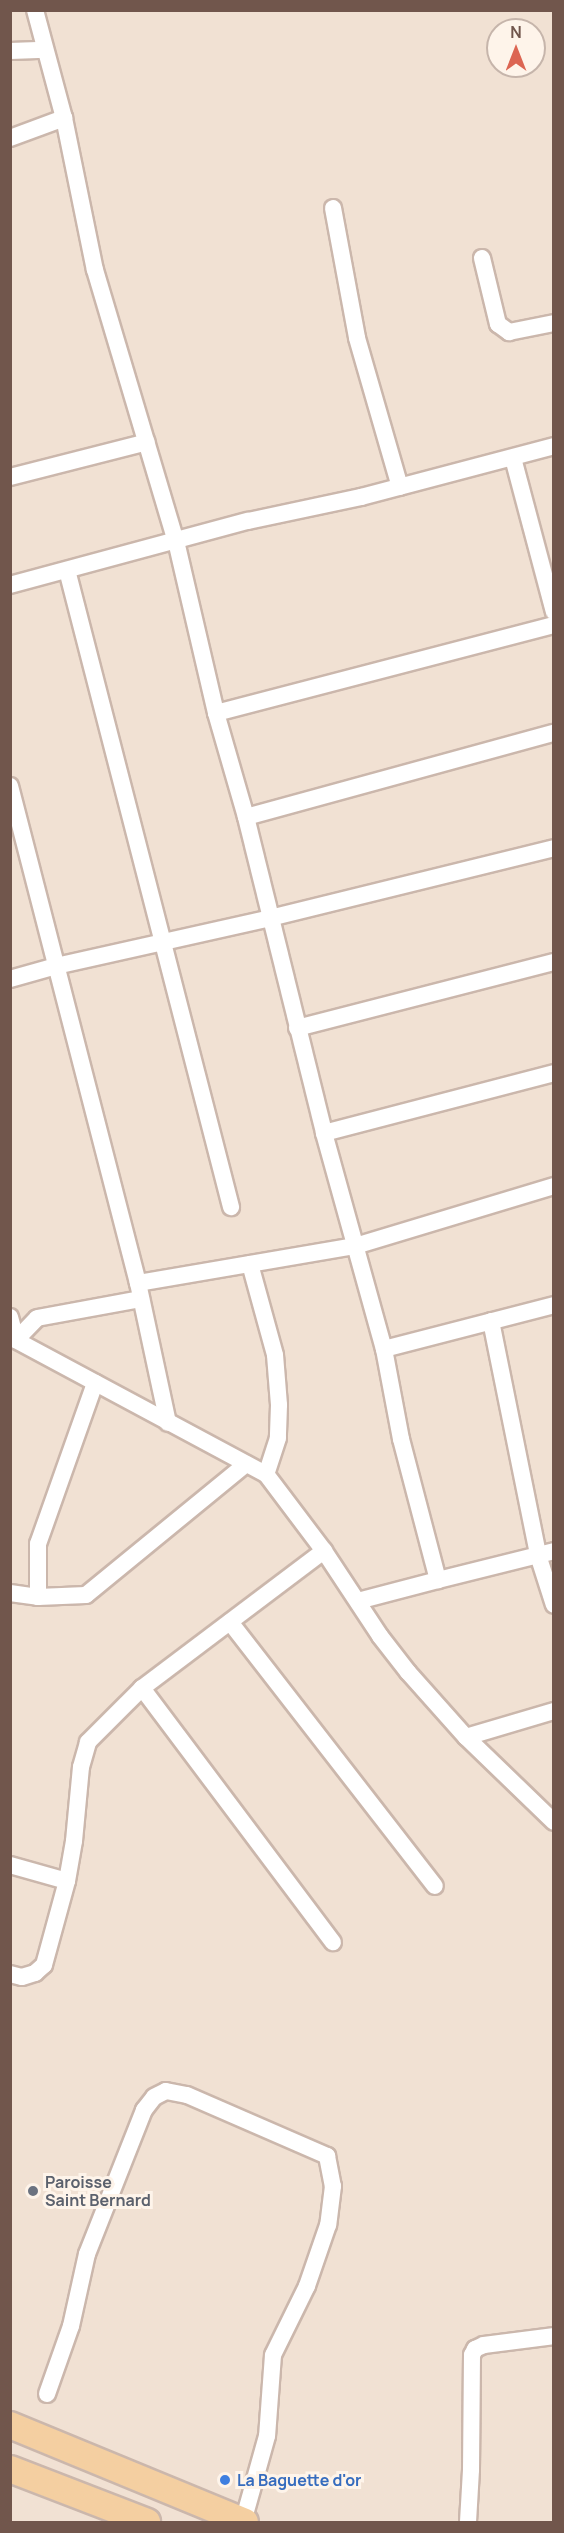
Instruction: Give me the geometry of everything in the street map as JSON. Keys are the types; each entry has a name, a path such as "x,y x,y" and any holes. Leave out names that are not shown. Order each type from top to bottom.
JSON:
{"main road":[{"path":"10,2425 244,2522"},
{"path":"10,2469 147,2523"}],"street":[{"path":"35,10 64,118 95,270 176,541 216,712 246,818 324,1133 384,1349 401,1439 438,1580"},
{"path":"10,51 45,50"},
{"path":"10,138 64,118"},
{"path":"333,208 357,338 400,487"},
{"path":"482,258 498,324 509,332 554,323"},
{"path":"10,477 147,442"},
{"path":"10,585 248,521 400,487 554,446"},
{"path":"513,458 554,612"},
{"path":"67,570 231,1207"},
{"path":"216,712 554,625"},
{"path":"246,818 554,733"},
{"path":"10,786 140,1291 168,1423"},
{"path":"10,979 56,966 270,918 554,848"},
{"path":"297,1028 554,962"},
{"path":"324,1133 554,1073"},
{"path":"13,1338 37,1318 250,1264 355,1246 554,1186"},
{"path":"250,1264 275,1355 279,1395 278,1438 266,1474"},
{"path":"384,1349 491,1321 553,1308"},
{"path":"10,1317 13,1338"},
{"path":"491,1321 546,1553 554,1605"},
{"path":"13,1338 266,1474 324,1551 380,1636 408,1672 466,1737 554,1822"},
{"path":"38,1597 38,1544 95,1383"},
{"path":"10,1593 38,1597 86,1595 246,1464"},
{"path":"10,1974 22,1977 35,1973 44,1965 67,1881 74,1841 81,1767 88,1742 142,1688 324,1551"},
{"path":"358,1600 546,1553"},
{"path":"230,1622 435,1886"},
{"path":"142,1688 333,1942"},
{"path":"466,1737 554,1711"},
{"path":"10,1865 67,1881"},
{"path":"47,2394 71,2326 87,2254 144,2110 154,2097 166,2091 187,2096 327,2156 333,2186 328,2225 307,2286 273,2355 267,2436 244,2522"},
{"path":"468,2523 472,2355 475,2349 484,2345 554,2336"}],"shaded area":[{"path":"11,11 553,11 553,2522 11,2522"}],"place":[{"name":"Paroisse Saint Bernard","path":"33,2191"},
{"name":"La Baguette d'or","path":"225,2480"}]}
